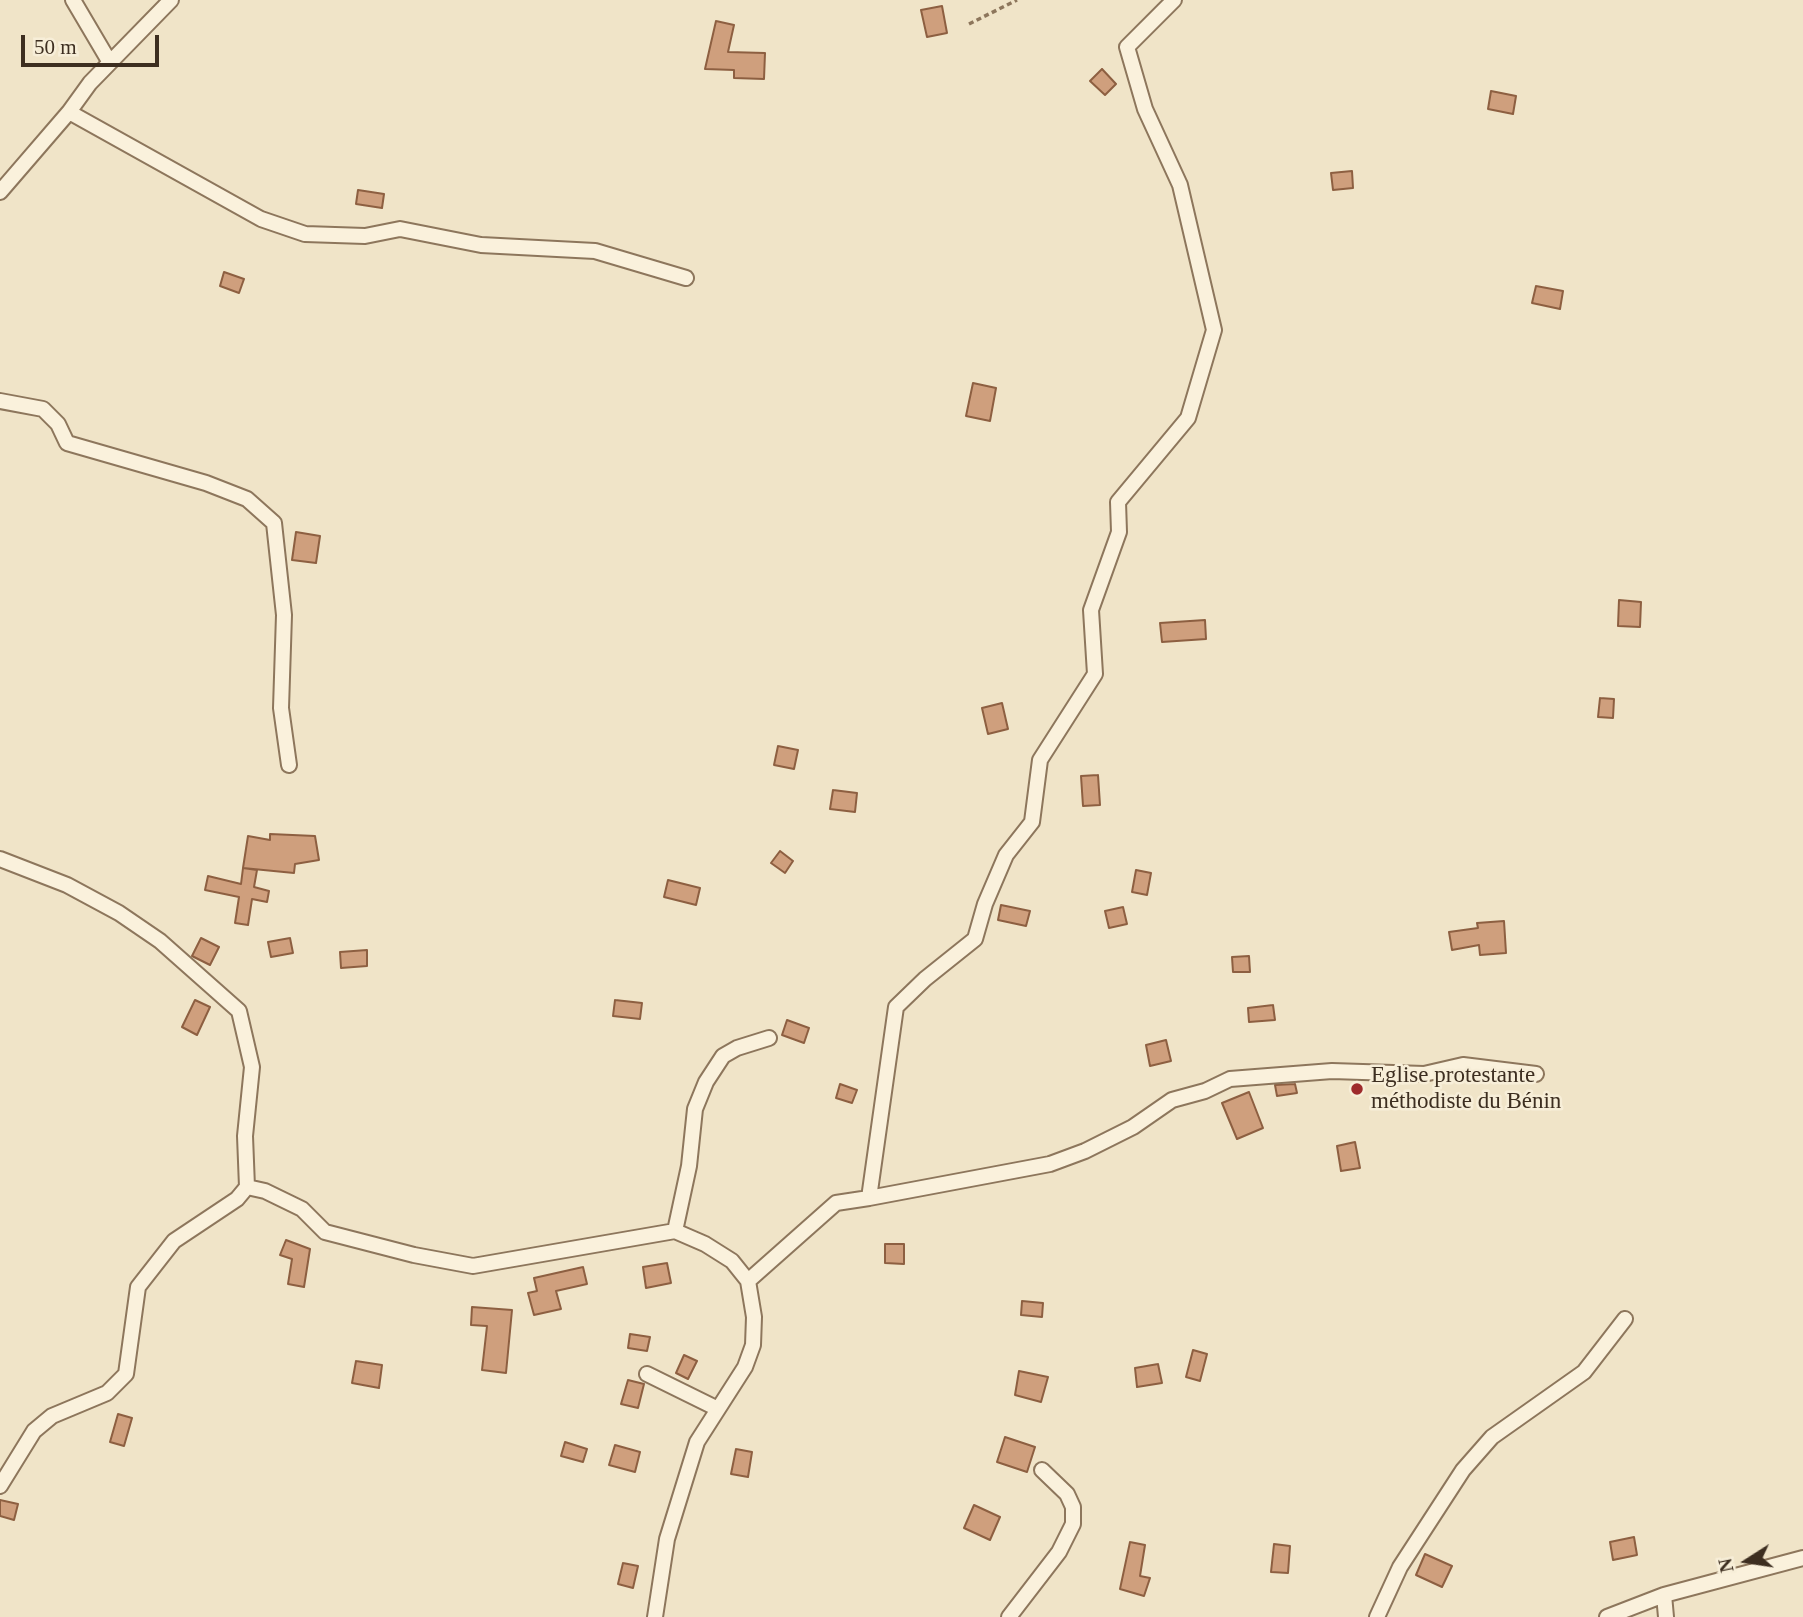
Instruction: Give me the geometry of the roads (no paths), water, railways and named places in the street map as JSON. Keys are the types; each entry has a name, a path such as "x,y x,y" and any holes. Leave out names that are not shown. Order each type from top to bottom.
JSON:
{"street":[{"path":"73,0 110,61"},
{"path":"0,192 110,61 171,0"},
{"path":"869,1198 896,1007 925,979 975,939 985,904 1006,855 1032,822 1040,760 1095,674 1091,610 1119,532 1118,502 1188,418 1214,330 1180,185 1145,109 1127,47 1174,0"},
{"path":"69,112 261,219 305,234 365,236 400,229 481,245 594,251 686,278"},
{"path":"0,401 43,409 58,424 67,443 247,499 274,523 284,615 281,708 289,765"},
{"path":"0,859 67,885 120,913 160,941 239,1011 252,1067 244,1136 247,1187 237,1199 174,1241 138,1287 126,1374 107,1393 52,1416 34,1431 0,1486"},
{"path":"675,1231 680,1196 689,1166 695,1109 706,1082 723,1056 737,1048 768,1038"},
{"path":"748,1281 836,1203 1050,1164 1086,1151 1133,1127 1172,1100 1205,1091 1230,1079 1332,1071 1424,1074 1463,1065 1536,1074"},
{"path":"247,1187 265,1191 302,1209 325,1232 414,1255 473,1266 675,1231 705,1244 732,1262 748,1281 754,1317 753,1345 745,1367 716,1408 697,1442 667,1539 654,1617"},
{"path":"1377,1617 1401,1567 1463,1469 1492,1437 1584,1372 1625,1319"},
{"path":"647,1374 716,1408"},
{"path":"1009,1617 1059,1552 1073,1524 1073,1507 1067,1494 1042,1470"},
{"path":"1607,1617 1664,1595 1803,1558"},
{"path":"1664,1595 1666,1617"}],"place":[{"name":"Eglise protestante méthodiste du Bénin","path":"1357,1089"}]}
